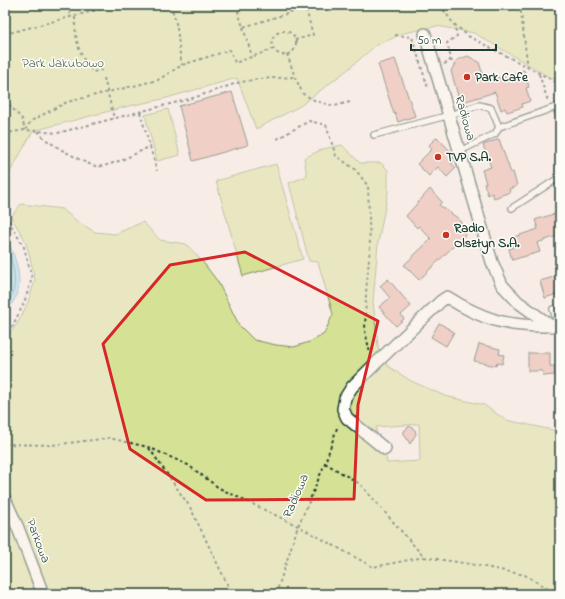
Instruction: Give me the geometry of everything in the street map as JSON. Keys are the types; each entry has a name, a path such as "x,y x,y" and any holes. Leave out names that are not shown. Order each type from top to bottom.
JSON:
{"street":[{"name":"Radiowa","path":"425,34 492,262 502,284 518,302 556,325"},
{"path":"385,449 347,418 343,409 345,398 352,387 441,301 447,298 466,310 491,320 526,327 556,325"},
{"name":"Parkowa","path":"5,499 18,528 43,594"}],"lane":[{"path":"374,135 450,115 479,105 490,108 499,127"},
{"path":"460,151 495,134 499,127 556,107 560,119"},
{"path":"512,208 560,177"},
{"path":"553,310 556,325"}],"path":[{"path":"70,5 70,18"},
{"path":"5,34 116,5"},
{"path":"170,5 177,25 179,52 182,65"},
{"path":"236,5 252,56"},
{"path":"295,40 313,34 305,5"},
{"path":"440,5 453,23 468,36 528,69 560,84"},
{"path":"520,5 528,69"},
{"path":"243,27 306,8"},
{"path":"74,17 77,45 85,64 93,72 102,70"},
{"path":"450,60 451,58 447,43 457,36 453,23"},
{"path":"278,32 289,32 295,40 293,50 287,54 279,54 273,49 273,38 278,32"},
{"path":"395,35 412,37 428,89"},
{"path":"25,130 31,121 67,102 158,80 182,65 230,50 235,62 273,49"},
{"path":"287,54 303,94 316,102 334,106 350,102"},
{"path":"450,60 455,63"},
{"path":"443,64 449,62 450,60"},
{"path":"538,74 549,104"},
{"path":"5,136 12,132 25,130 58,133 193,98 237,83 258,79 295,77"},
{"path":"104,78 114,118"},
{"path":"5,100 22,119 25,130"},
{"path":"140,112 157,171"},
{"path":"277,139 309,121 326,125 336,156 355,169 368,186 370,247 366,293 365,331 373,366"},
{"path":"38,131 42,138 72,155 97,166 133,156 150,146"},
{"path":"5,214 24,247 32,278 24,303 12,327 5,333"},
{"name":"Radiowa","path":"276,594 298,526 325,463 343,409"},
{"path":"5,444 52,445 109,438 148,447 188,465 219,488 298,526 373,567 424,557 525,575 553,592 560,594"},
{"path":"148,447 190,507 232,594"},
{"path":"325,463 360,484 424,557"},
{"path":"549,594 553,592"}],"highlighted area":[{"path":"245,252 378,321 358,405 354,499 206,500 130,449 103,344 170,265"}],"green space":[{"name":"Park Jakubowo","path":"5,5 560,5 560,80 551,78 474,33 437,26 404,33 375,46 346,71 300,106 256,129 237,78 163,99 129,106 33,131 5,181"},
{"path":"168,109 180,155 157,161 145,115"},
{"path":"342,145 360,163 381,163 388,170 388,192 378,243 373,302 379,354 388,366 411,381 445,396 484,405 506,420 557,431 560,433 560,594 5,594 5,338 20,319 28,302 35,280 25,240 11,217 21,204 62,209 78,222 95,232 115,234 143,222 160,240 186,244 202,261 218,282 239,325 254,340 294,347 312,341 324,334 333,314 318,262 309,261 289,183 307,176 304,158 323,149","holes":["419,424 420,461 387,463 384,443 377,436 376,427"]},
{"path":"276,164 303,259 243,276 216,181"}],"water":[{"path":"5,236 17,264 19,287 17,295 5,314"}],"building":[{"path":"468,56 479,62 485,82 524,70 529,87 526,88 530,101 522,104 523,107 507,112 505,108 501,110 495,92 460,103 451,71 457,60"},
{"path":"395,59 415,116 398,122 378,64"},
{"path":"232,92 248,145 193,161 179,106"},
{"name":"TVP S.A.","path":"437,137 452,153 452,164 456,168 447,177 438,167 429,176 417,164 432,149 429,145"},
{"path":"499,139 511,173 513,172 517,186 509,189 510,192 494,198 492,193 488,195 484,184 486,183 482,170 491,167 483,145"},
{"name":"Radio Olsztyn S.A.","path":"430,189 442,202 439,205 459,219 465,235 419,280 404,265 431,239 419,226 417,228 406,216"},
{"path":"560,212 560,235 537,243 540,252 512,260 509,249 514,247 511,238 538,229 535,220"},
{"path":"560,275 560,293 545,298 540,281"},
{"path":"388,279 411,306 401,315 404,319 396,326 379,307 390,298 380,286"},
{"path":"439,323 454,332 446,346 431,337"},
{"path":"479,344 500,349 499,354 504,355 502,364 497,363 496,366 474,361"},
{"path":"528,353 550,353 550,366 555,366 555,375 543,376 543,371 528,371"},
{"path":"410,426 415,430 416,434 410,444 404,434 404,431"}],"place":[{"name":"Park Cafe","path":"467,77"},
{"name":"TVP S.A.","path":"438,157"},
{"name":"Radio Olsztyn S.A.","path":"446,235"}]}
